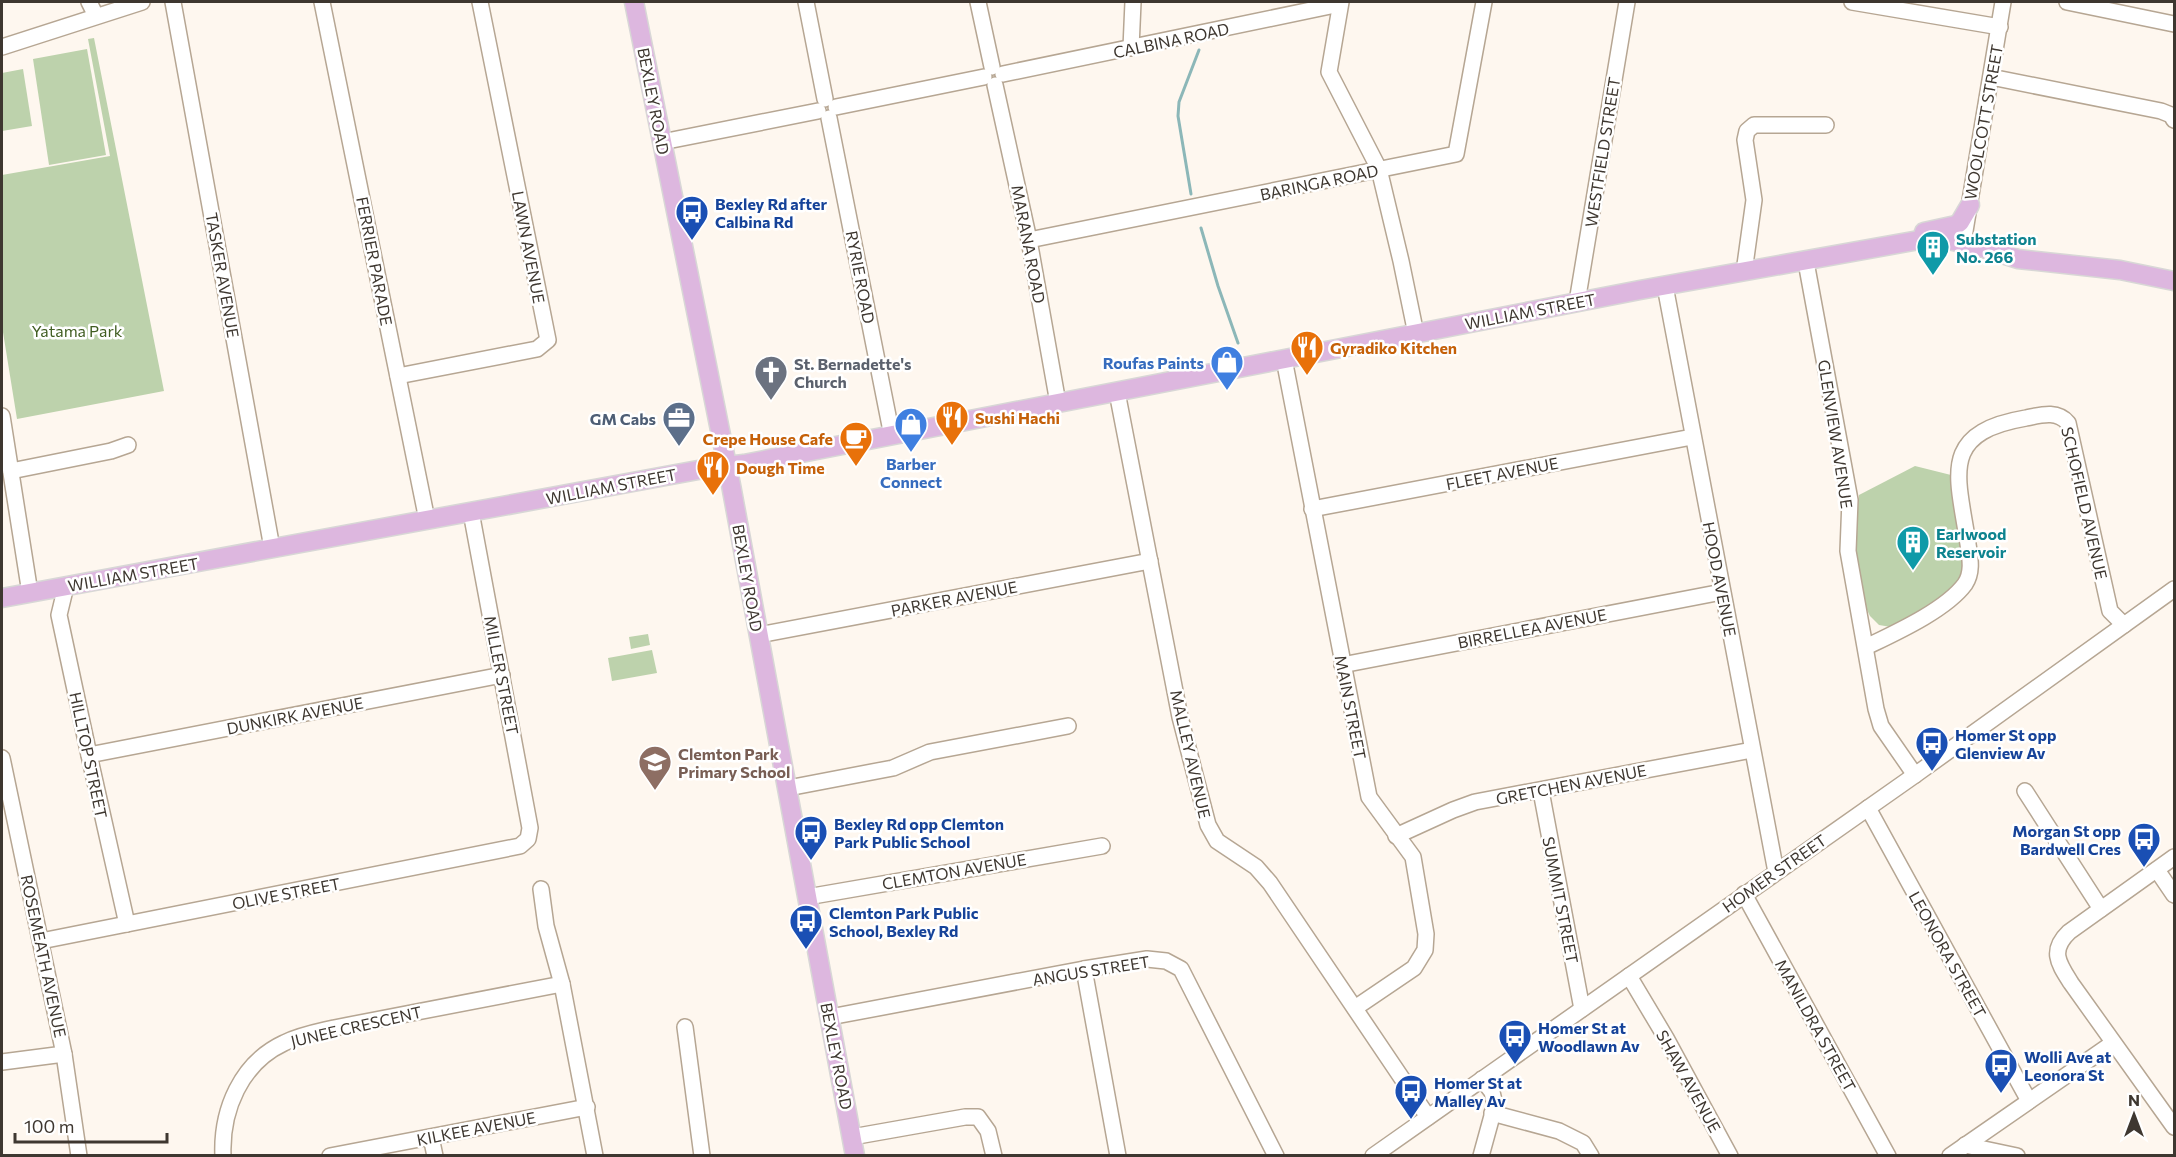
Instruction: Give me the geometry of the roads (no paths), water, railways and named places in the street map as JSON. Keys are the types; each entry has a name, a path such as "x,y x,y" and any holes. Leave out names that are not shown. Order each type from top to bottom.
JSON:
{"main road":[{"name":"BEXLEY ROAD","path":"634,2 727,466 855,1155"},
{"path":"1881,247 1891,239 1956,225 1970,205"},
{"name":"WILLIAM STREET","path":"2,598 892,436 1577,302 1927,240 1963,243 2018,259 2127,271 2175,281"}],"street":[{"path":"89,2 96,16"},
{"path":"2,47 142,2"},
{"name":"TASKER AVENUE","path":"173,2 272,549"},
{"name":"FERRIER PARADE","path":"322,2 427,520"},
{"name":"LAWN AVENUE","path":"398,376 537,349 548,340 480,2"},
{"name":"RYRIE ROAD","path":"806,2 892,436"},
{"name":"MARANA ROAD","path":"978,2 1029,240 1058,404"},
{"path":"1131,48 1133,2"},
{"name":"BARINGA ROAD","path":"1029,240 1456,154 1484,2"},
{"name":"WESTFIELD STREET","path":"1577,302 1627,2"},
{"path":"1852,2 2000,27"},
{"name":"WOOLCOTT STREET","path":"1963,243 2003,2"},
{"path":"2067,2 2175,24"},
{"path":"1340,3 1329,72 1379,169 1416,334"},
{"name":"CALBINA ROAD","path":"662,142 1131,48 1340,3"},
{"path":"1991,77 2161,111 2171,115 2175,120"},
{"path":"1744,272 1754,200 1745,140 1747,131 1754,125 1826,125"},
{"name":"GLENVIEW AVENUE","path":"1806,262 1850,500 1848,551 1876,709 1881,726 1915,775"},
{"name":"HOOD AVENUE","path":"1665,286 1776,873"},
{"name":"MAIN STREET","path":"1284,359 1369,797 1413,857 1426,934 1425,950 1414,968 1355,1008"},
{"name":"MALLEY AVENUE","path":"1117,392 1180,717 1208,825 1217,841 1256,867 1270,883 1428,1117"},
{"name":"SCHOFIELD AVENUE","path":"1866,647 1905,628 1942,605 1966,583 1971,563 1958,474 1968,444 1976,435 1997,423 2044,415 2062,417 2068,423 2110,611 2124,625"},
{"path":"2,416 5,453 11,471 30,593"},
{"name":"FLEET AVENUE","path":"1312,509 1692,437"},
{"path":"11,471 111,452 128,445"},
{"name":"MILLER STREET","path":"471,512 530,828 528,839"},
{"name":"PARKER AVENUE","path":"759,635 1150,561"},
{"name":"HILLTOP STREET","path":"66,586 60,615 127,924"},
{"name":"HOMER STREET","path":"1373,1155 2175,590"},
{"name":"BIRRELLEA AVENUE","path":"1342,665 1722,592"},
{"name":"DUNKIRK AVENUE","path":"89,755 502,675"},
{"path":"788,788 892,768 930,752 1068,726"},
{"name":"GRETCHEN AVENUE","path":"1396,836 1464,805 1752,750"},
{"name":"ROSEMEATH AVENUE","path":"2,758 64,1054 79,1155"},
{"name":"SUMMIT STREET","path":"1541,791 1582,1009"},
{"path":"2025,791 2101,909"},
{"name":"LEONORA STREET","path":"1868,808 2029,1101"},
{"name":"OLIVE STREET","path":"41,941 520,846 528,839"},
{"name":"CLEMTON AVENUE","path":"807,897 1102,846"},
{"path":"2175,857 2069,932 2059,944 2057,957 2071,983 2175,1127"},
{"path":"2157,870 2175,895"},
{"path":"541,889 546,926 562,984 596,1155"},
{"name":"MANILDRA STREET","path":"1744,894 1888,1155"},
{"name":"ANGUS STREET","path":"830,1017 1084,969 1148,959 1166,961 1180,969 1275,1155"},
{"path":"1084,969 1118,1155"},
{"name":"SHAW AVENUE","path":"1629,976 1730,1155"},
{"name":"JUNEE CRESCENT","path":"223,1155 225,1121 240,1083 257,1062 284,1043 303,1035 334,1028 562,984"},
{"path":"685,1027 702,1155"},
{"path":"1950,1155 2113,1043"},
{"path":"2,1062 64,1054"},
{"path":"1481,1155 1495,1099 1482,1079"},
{"name":"KILKEE AVENUE","path":"330,1155 587,1107"},
{"path":"1492,1113 1559,1131 1583,1143 1591,1155"},
{"path":"852,1137 965,1117 978,1117 988,1131 994,1155"},
{"path":"431,1137 435,1155"},
{"path":"1965,1145 2011,1155"}],"waterway":[{"path":"1191,194 1178,116 1179,102 1199,50"},
{"path":"1201,228 1238,343"}],"place":[{"name":"Bexley Rd after Calbina Rd","path":"692,241"},
{"name":"Substation No. 266","path":"1933,276"},
{"name":"Gyradiko Kitchen","path":"1307,376"},
{"name":"Roufas Paints","path":"1227,391"},
{"name":"St. Bernadette's Church","path":"771,401"},
{"name":"Sushi Hachi","path":"952,446"},
{"name":"GM Cabs","path":"679,447"},
{"name":"Barber Connect","path":"911,453"},
{"name":"Crepe House Cafe","path":"856,467"},
{"name":"Dough Time","path":"713,496"},
{"name":"Earlwood Reservoir","path":"1913,571"},
{"name":"Homer St opp Glenview Av","path":"1932,772"},
{"name":"Clemton Park Primary School","path":"655,791"},
{"name":"Bexley Rd opp Clemton Park Public School","path":"811,861"},
{"name":"Morgan St opp Bardwell Cres","path":"2144,868"},
{"name":"Clemton Park Public School, Bexley Rd","path":"806,950"},
{"name":"Homer St at Woodlawn Av","path":"1515,1065"},
{"name":"Wolli Ave at Leonora St","path":"2001,1094"},
{"name":"Homer St at Malley Av","path":"1411,1120"}],"park label":[{"name":"Yatama Park","path":"77,330"}]}
